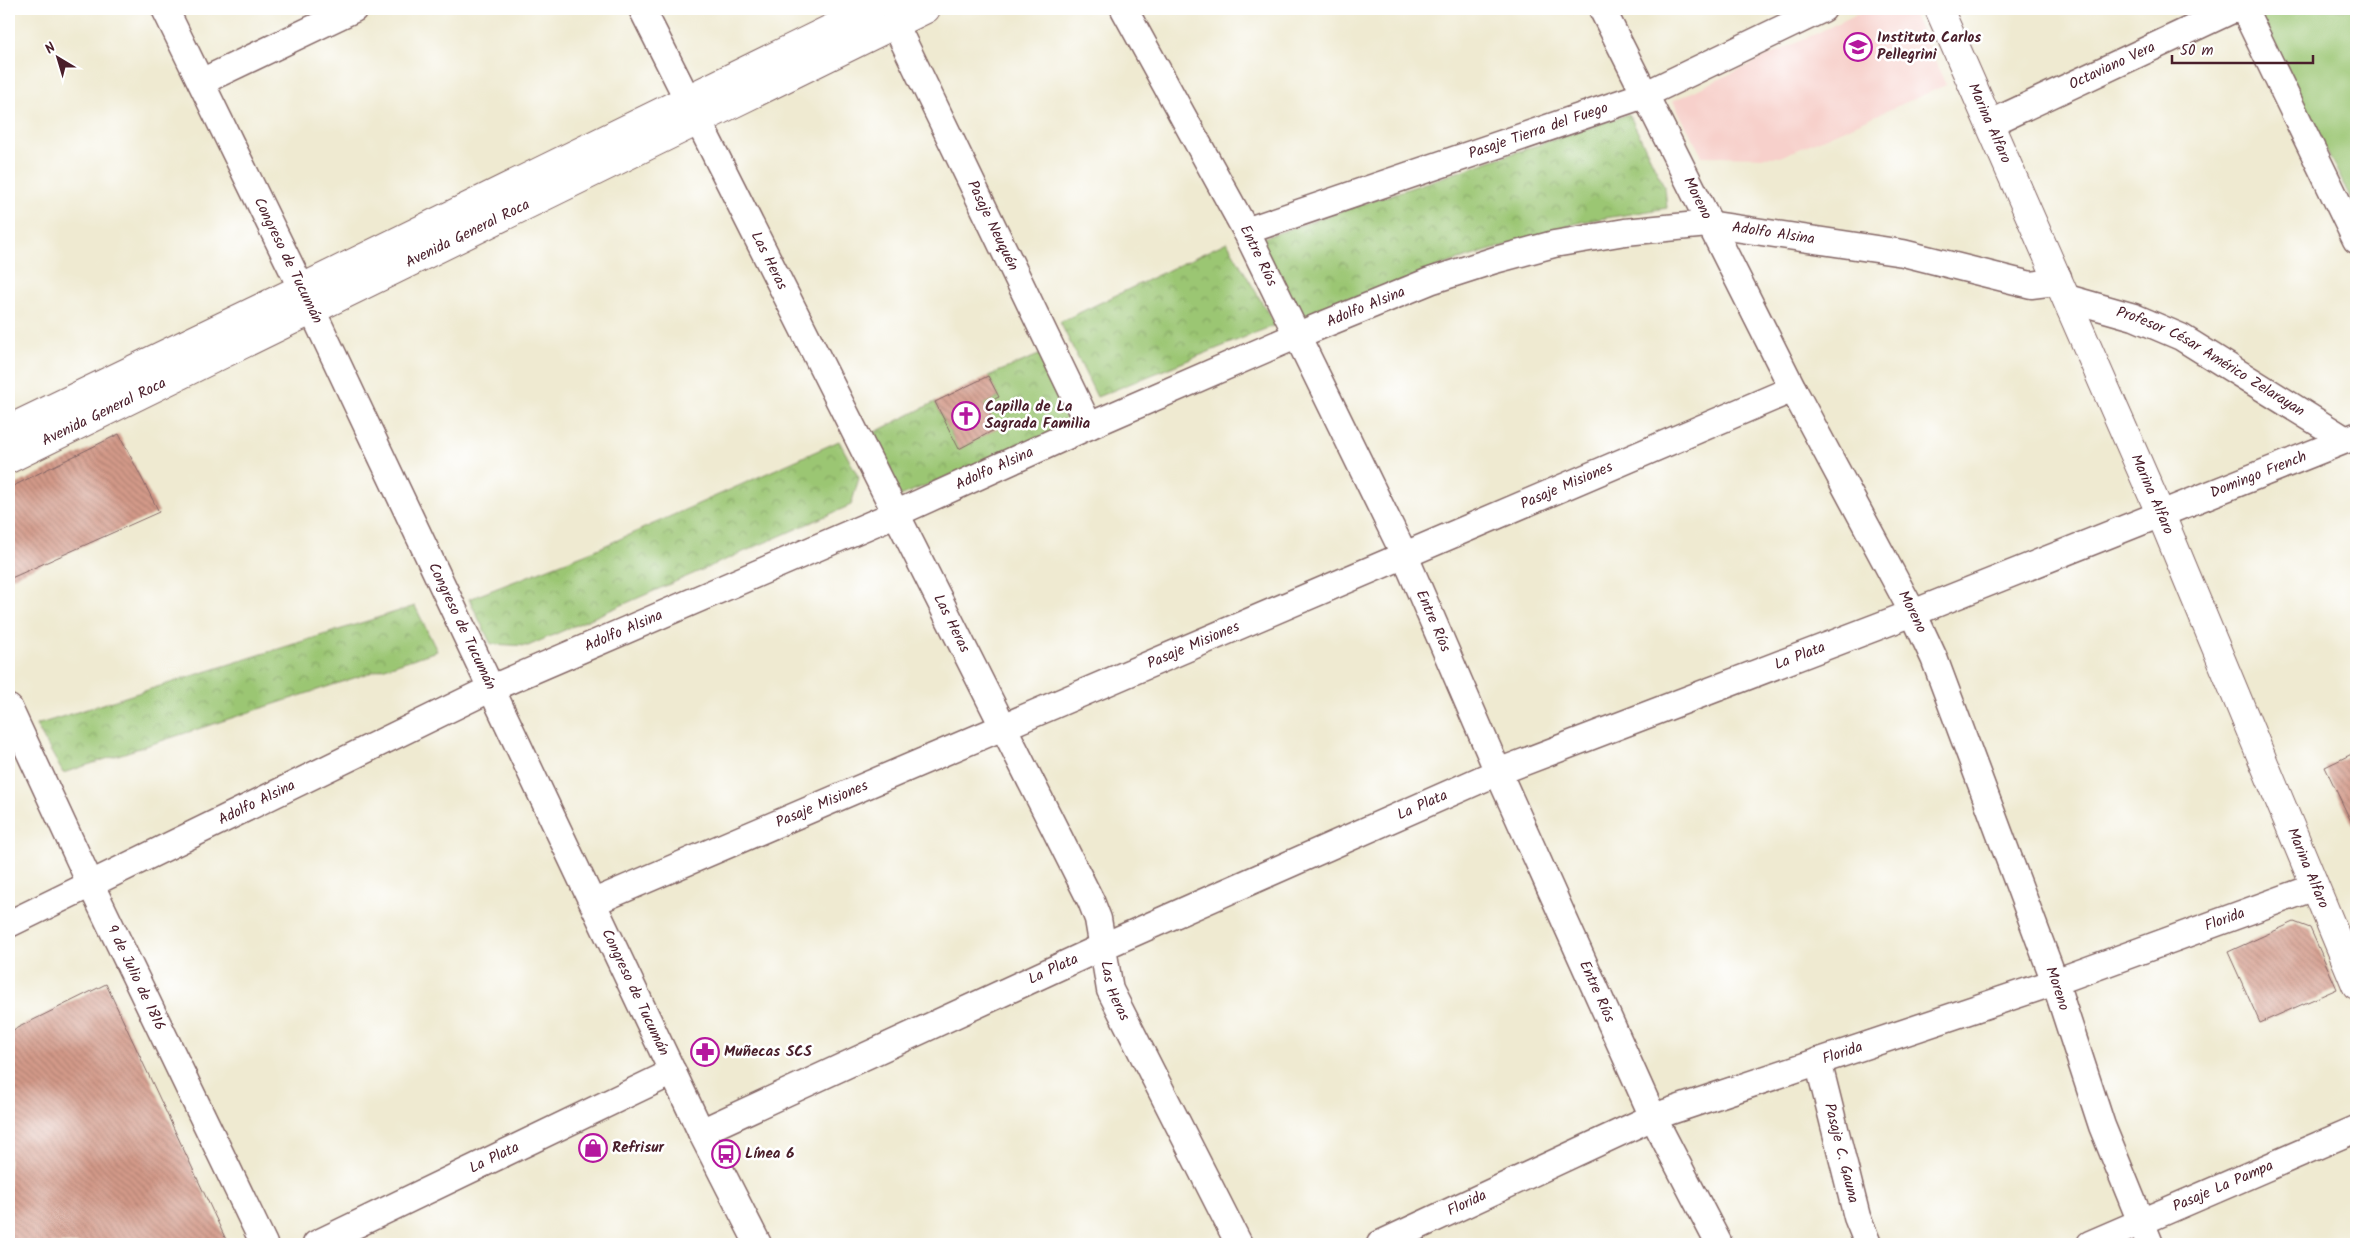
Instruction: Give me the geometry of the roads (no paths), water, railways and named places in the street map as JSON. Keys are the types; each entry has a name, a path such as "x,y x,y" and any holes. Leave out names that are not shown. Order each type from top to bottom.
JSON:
{"main road":[{"name":"Avenida General Roca","path":"692,110 871,9"},
{"name":"Avenida General Roca","path":"9,459 307,299 692,110 926,9"},
{"name":"Marina Alfaro","path":"1939,9 1991,123 2161,515 2356,985"},
{"name":"Avenida General Roca","path":"9,429 307,299"}],"street":[{"name":"Congreso de Tucumán","path":"165,9 307,299 594,902 701,1132 758,1244"},
{"path":"201,82 354,9"},
{"name":"Las Heras","path":"642,9 1091,901 1098,919 1110,990 1239,1244"},
{"name":"Entre Ríos","path":"1124,9 1246,231 1404,554 1498,772 1652,1117 1719,1244"},
{"name":"Moreno","path":"1602,9 1708,224 1913,613 1934,658 2056,982 2102,1126 2146,1233"},
{"name":"Pasaje Tierra del Fuego","path":"1246,231 1644,94 1823,9"},
{"name":"Octaviano Vera","path":"1991,123 2234,9"},
{"path":"2244,9 2356,240"},
{"name":"Pasaje Neuquén","path":"895,24 1089,426"},
{"name":"Adolfo Alsina","path":"9,924 492,688 895,514 1089,426 1298,336 1430,281 1495,260 1554,244 1625,232 1708,224 1903,253 2031,285 2047,283 2062,287"},
{"name":"Profesor César Américo Zelarayan","path":"2062,287 2181,337 2351,438"},
{"name":"Pasaje Misiones","path":"594,902 1404,554 1794,389"},
{"name":"Domingo French","path":"2161,515 2351,438"},
{"name":"La Plata","path":"701,1132 1102,947 1498,772 1913,613 2161,515"},
{"name":"9 de Julio de 1816","path":"9,708 90,883 264,1244"},
{"name":"Florida","path":"1380,1244 1652,1117 2056,982 2315,887"},
{"name":"Pasaje C. Gauna","path":"1818,1061 1857,1217 1868,1244"},
{"name":"La Plata","path":"316,1244 673,1072"},
{"name":"Pasaje La Pampa","path":"2090,1244 2146,1233 2356,1129"}],"place":[{"name":"Instituto Carlos Pellegrini","path":"1858,47"},
{"name":"Capilla de La Sagrada Familia","path":"966,416"},
{"name":"Muñecas SCS","path":"705,1052"},
{"name":"Refrisur","path":"593,1148"},
{"name":"Línea 6","path":"726,1154"}]}
